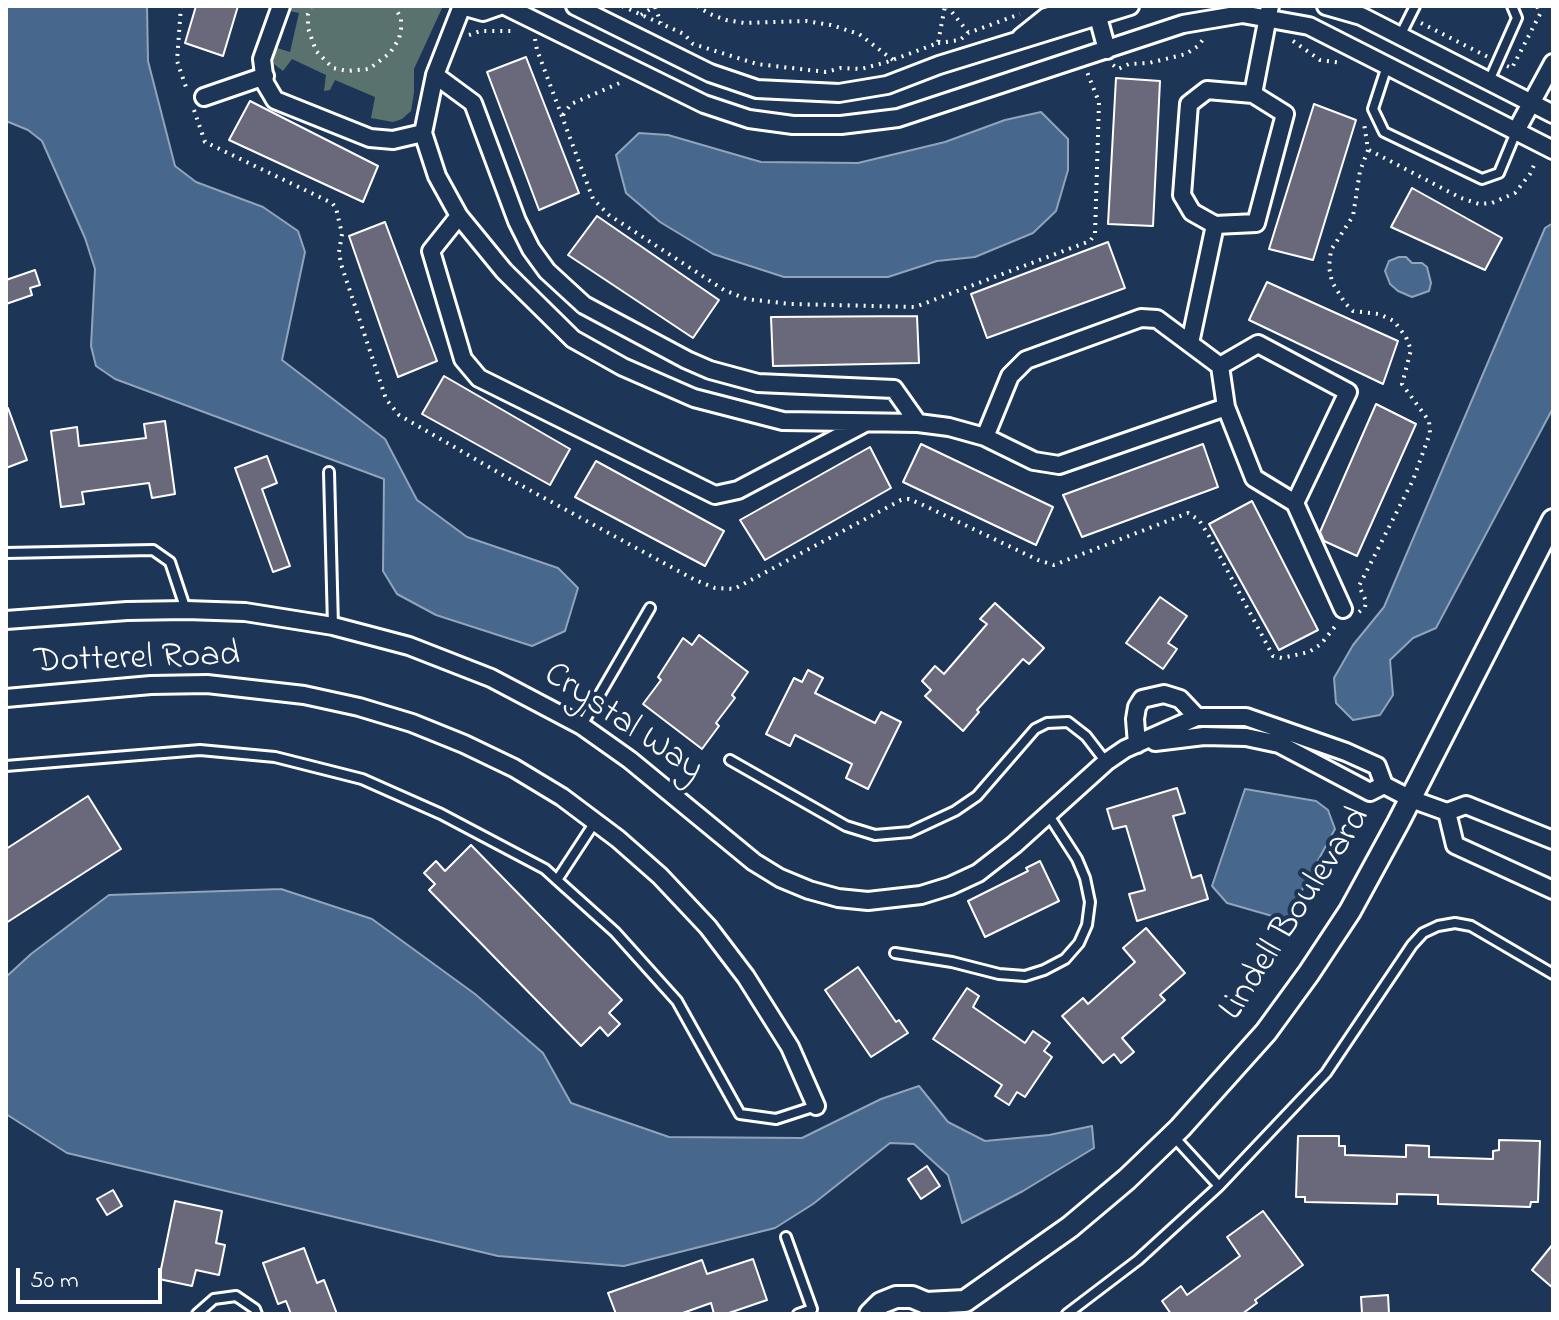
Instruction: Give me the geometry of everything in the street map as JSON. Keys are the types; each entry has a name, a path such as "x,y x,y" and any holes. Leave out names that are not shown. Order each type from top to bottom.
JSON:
{"street":[{"path":"281,6 262,59 265,83 275,100 370,138 393,140 423,133"},
{"path":"1226,407 1059,465 1034,461 985,437 949,427 918,423 783,421 694,398 623,367 573,339 504,271 459,216 437,176 423,133 435,75 462,6 483,12 503,6 704,104 749,119 793,125 841,125 898,118 1108,56 1183,24 1242,14 1309,26 1553,150"},
{"path":"575,6 710,73 757,89 839,93 887,85 1015,42 1046,17 1059,13 1076,8 1098,17 1130,6"},
{"path":"1326,6 1361,16 1553,114"},
{"path":"1098,17 1108,56"},
{"path":"1253,94 1267,20"},
{"path":"1516,131 1553,63"},
{"path":"435,75 473,103 517,221 531,249 547,271 584,305 710,370 758,383 894,389 918,423"},
{"path":"204,97 265,76"},
{"path":"1207,90 1253,94 1285,114 1256,223 1215,225 1192,212 1182,195 1189,104 1207,90"},
{"path":"459,216 431,251 463,359 479,378 492,385 715,495 738,490 867,422"},
{"path":"1190,343 1215,225"},
{"path":"985,437 1010,376 1026,360 1141,318 1157,319 1220,366 1226,407 1254,478 1295,503 1343,609"},
{"path":"1220,366 1258,344 1348,392 1295,503"},
{"name":"Lindell Boulevard","path":"870,1314 881,1303 896,1297 912,1297 931,1309 962,1307 1070,1227 1127,1179 1218,1088 1266,1032 1350,911 1411,799 1553,520"},
{"name":"Crystal Way","path":"6,620 186,610 245,612 333,626 409,646 531,697 582,726 630,760 754,862 780,878 838,898 868,901 899,899 950,886 991,865 1106,762 1197,717 1246,717 1377,766 1384,785 1411,799 1447,812 1466,805 1553,840"},
{"name":"Dotterel Road","path":"6,698 165,685 249,687 304,695 372,711 464,744 514,768 562,797 595,822 660,876 708,927 746,977 790,1047 816,1106"},
{"path":"1137,744 1135,719 1142,699 1164,694 1180,699 1197,717"},
{"name":"Crystal Way","path":"1137,744 1204,736 1246,737 1279,744 1370,792 1384,785"},
{"path":"1447,812 1455,845 1553,890"}],"lane":[{"path":"1400,36 1415,6"},
{"path":"1489,81 1517,18 1512,6"},
{"path":"1387,66 1373,109 1384,132 1482,179 1499,173 1516,131"},
{"path":"329,472 333,626"},
{"path":"6,553 153,550 170,562 186,610"},
{"path":"582,726 650,608"},
{"path":"730,760 846,826 875,835 910,832 955,811 977,796 1035,729 1047,723 1068,722 1086,736 1106,762"},
{"path":"6,766 200,750 275,757 362,779 441,814 545,869 615,932 677,1001 740,1114 776,1119 816,1106"},
{"path":"895,953 952,962 999,974 1025,976 1065,959 1079,943 1087,925 1090,902 1077,859 1048,814"},
{"path":"557,880 595,822"},
{"path":"1067,1314 1138,1260 1219,1186 1326,1073 1423,933 1446,924 1471,926 1553,974"},
{"path":"1172,1136 1219,1186"},
{"path":"786,1237 812,1309 798,1314"},
{"path":"197,1314 214,1299 236,1296 255,1309 257,1314"}],"path":[{"path":"311,6 308,28 316,51 333,68 347,71 369,69 390,53 399,39 401,18 394,6"},
{"path":"622,6 684,34 693,44 757,64 835,72 841,68 861,69 938,43 960,40 968,33 1029,12"},
{"path":"641,15 655,6 662,25"},
{"path":"697,6 726,20 744,23 806,21 831,25 859,34 893,60"},
{"path":"938,43 946,6"},
{"path":"946,6 968,33"},
{"path":"399,13 405,8"},
{"path":"1409,18 1471,48"},
{"path":"1267,20 1320,60 1350,64"},
{"path":"454,26 467,36 480,31 520,32"},
{"path":"1108,56 1118,69 1129,64 1177,56 1198,46 1208,33"},
{"path":"528,34 541,42"},
{"path":"535,38 593,199 609,215 724,290 746,299 791,304 915,307 1090,241 1095,234 1099,102 1084,63"},
{"path":"611,75 633,84"},
{"path":"563,115 571,104 624,81"},
{"path":"244,161 332,203 336,208 342,234 341,264 386,399 399,415 695,580 715,588 734,589 901,500 909,499 921,504 1054,565 1188,513 1199,520 1209,536 1273,656 1282,658 1309,652 1321,644 1336,624 1365,607 1366,601 1359,586 1413,480 1430,433 1429,421 1402,384 1411,350 1406,337 1394,321 1379,314 1353,311 1332,282 1329,267 1331,250 1353,216 1360,171 1368,150 1363,112"}],"green space":[{"path":"286,6 443,6 414,69 411,111 393,122 371,118 375,97 335,80 330,90 324,91 326,75 292,59 283,71 274,64 274,47 290,52 299,13 285,10"}],"water":[{"path":"6,6 147,6 148,61 175,166 196,182 263,207 298,231 305,252 282,360 385,439 417,500 467,537 558,568 578,588 565,631 532,646 436,615 397,594 383,571 384,479 115,379 96,366 91,346 95,269 85,238 42,141 28,130 6,121"},
{"path":"1041,112 1068,139 1068,170 1056,211 1033,233 975,257 937,261 888,277 784,277 713,254 660,222 626,193 616,155 639,133 668,135 761,162 858,163 945,142 1005,120"},
{"path":"1553,223 1553,408 1436,628 1413,638 1390,660 1393,695 1380,715 1353,720 1336,703 1334,678 1353,645 1384,607 1545,228"},
{"path":"1399,257 1427,267 1431,283 1429,291 1412,297 1390,284 1385,271 1389,261"},
{"path":"1245,789 1316,801 1328,810 1335,829 1286,920 1227,903 1212,886"},
{"path":"281,889 372,919 475,994 543,1053 571,1103 669,1137 802,1138 881,1099 919,1086 948,1122 985,1141 1049,1135 1092,1126 1094,1148 962,1223 948,1175 914,1144 890,1143 813,1204 775,1228 624,1266 498,1256 67,1153 6,1114 6,977 31,954 109,895"}],"building":[{"path":"196,6 238,6 223,56 185,43"},
{"path":"526,57 579,193 539,210 487,72"},
{"path":"1116,78 1160,81 1153,226 1108,224"},
{"path":"250,101 378,166 363,202 229,140"},
{"path":"1314,104 1356,120 1313,260 1269,249"},
{"path":"1412,188 1502,238 1485,270 1391,227"},
{"path":"597,216 719,300 693,338 568,255"},
{"path":"385,222 437,361 398,377 349,236"},
{"path":"1108,242 1125,288 987,338 971,294"},
{"path":"35,270 40,285 30,288 32,295 6,304 6,280"},
{"path":"1267,282 1398,341 1383,384 1249,320"},
{"path":"917,316 919,363 773,366 771,317"},
{"path":"444,376 570,449 550,485 422,414"},
{"path":"1376,404 1416,424 1357,556 1324,541 1320,532"},
{"path":"6,409 27,460 6,468"},
{"path":"165,421 175,494 152,498 149,483 82,492 84,504 61,507 51,431 77,427 79,446 146,438 144,424"},
{"path":"921,444 1053,507 1036,545 903,482"},
{"path":"1203,444 1218,487 1082,537 1063,495"},
{"path":"870,447 891,488 765,560 740,520"},
{"path":"267,456 277,483 262,489 290,566 273,572 235,468"},
{"path":"596,461 724,531 705,566 575,497"},
{"path":"1252,501 1318,630 1279,650 1209,524"},
{"path":"1160,597 1187,616 1168,643 1177,649 1163,669 1126,643"},
{"path":"995,603 1044,648 1029,664 1023,659 977,710 979,712 963,731 925,696 931,690 922,681 935,666 944,674 987,624 980,619"},
{"path":"699,635 748,672 732,695 735,698 716,723 719,726 702,749 643,704 661,680 658,677 683,638 692,645"},
{"path":"808,670 823,678 815,693 875,723 881,712 901,722 868,789 846,778 852,764 795,735 790,746 766,734 794,678 802,682"},
{"path":"1177,788 1185,813 1173,816 1192,878 1201,875 1208,899 1137,921 1129,894 1145,890 1126,826 1113,829 1107,809"},
{"path":"88,796 121,849 6,923 6,849"},
{"path":"471,845 622,1000 609,1013 620,1024 608,1036 600,1027 581,1046 429,890 435,884 424,873 436,861 445,871"},
{"path":"1040,861 1059,901 985,937 968,901 1028,871 1026,868"},
{"path":"1146,928 1185,973 1160,995 1165,1000 1122,1038 1134,1052 1121,1063 1114,1054 1103,1063 1062,1016 1083,998 1088,1004 1135,962 1123,948"},
{"path":"858,967 896,1022 899,1020 908,1033 871,1057 825,990"},
{"path":"967,988 979,996 973,1007 1025,1043 1033,1031 1050,1043 1044,1051 1052,1057 1025,1097 1017,1092 1009,1105 995,1096 1002,1085 933,1039"},
{"path":"1298,1136 1339,1136 1339,1146 1345,1146 1345,1155 1406,1157 1406,1145 1429,1146 1429,1157 1493,1159 1493,1151 1499,1150 1499,1140 1540,1141 1538,1202 1531,1202 1530,1207 1438,1204 1438,1195 1397,1194 1397,1204 1305,1202 1305,1197 1296,1197"},
{"path":"927,1166 940,1186 921,1199 908,1179"},
{"path":"113,1190 122,1206 107,1215 97,1199"},
{"path":"175,1201 222,1211 216,1243 225,1245 219,1275 196,1270 192,1286 159,1279"},
{"path":"1263,1211 1303,1265 1255,1300 1257,1303 1242,1314 1171,1314 1162,1301 1181,1286 1187,1295 1240,1256 1227,1237"},
{"path":"1553,1244 1553,1288 1532,1270"},
{"path":"304,1248 317,1283 324,1280 337,1314 291,1314 286,1301 278,1304 263,1263"},
{"path":"753,1259 767,1300 726,1314 714,1314 711,1303 680,1314 616,1314 608,1293 702,1260 707,1274"},
{"path":"1388,1295 1389,1314 1362,1314 1361,1297"}]}
